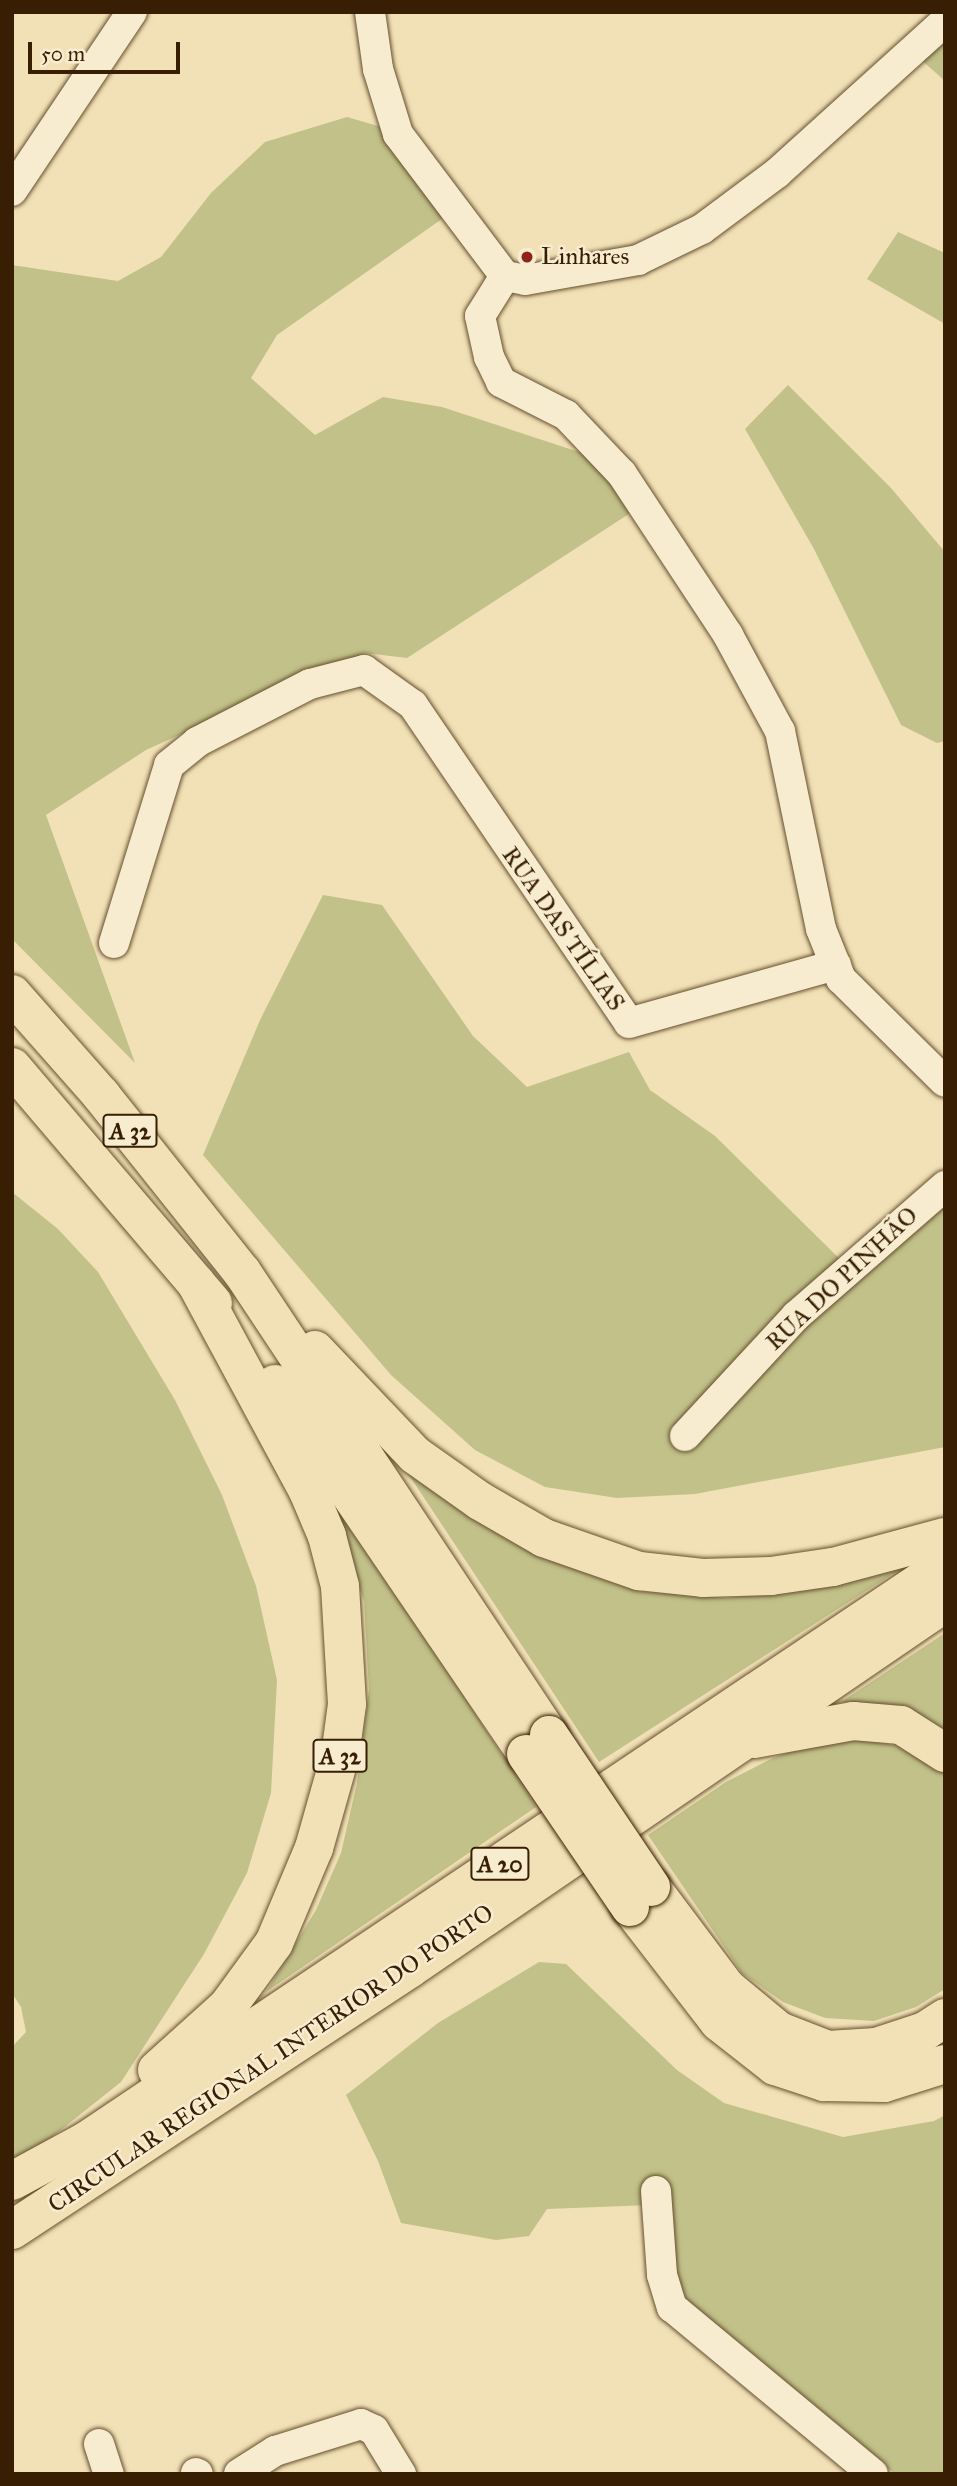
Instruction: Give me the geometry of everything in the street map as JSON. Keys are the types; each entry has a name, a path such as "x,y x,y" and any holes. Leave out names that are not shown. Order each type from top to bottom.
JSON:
{"highway":[{"name":"A 32","path":"12,994 101,1095 242,1272 415,1455 480,1501 544,1538 639,1571 703,1577 771,1576 833,1567 945,1537"},
{"name":"A 32","path":"12,1068 257,1357 538,1745 641,1897 719,2022 775,2066 824,2082 884,2083 945,2064"},
{"name":"A 32","path":"242,1272 538,1745"},
{"name":"A 32","path":"53,2156 75,2128 184,2047 255,1974 296,1896 340,1756 347,1704 347,1645 340,1586 327,1536 308,1491 196,1283"},
{"name":"CIRCULAR REGIONAL INTERIOR DO PORTO","path":"12,2181 53,2156 86,2141 945,1565"},
{"name":"CIRCULAR REGIONAL INTERIOR DO PORTO","path":"12,2230 85,2186 945,1603"},
{"path":"742,1741 853,1721 901,1725 945,1753"},
{"name":"A 32","path":"641,1897 726,1987 779,2031 828,2049 876,2047 925,2031 945,2018"}],"street":[{"path":"12,191 132,12"},
{"path":"370,12 377,69 398,134 505,276 525,280 638,260 702,229 778,173 945,21"},
{"path":"505,276 480,316 489,357 502,382 565,415 622,474 728,635 779,731 821,929 841,979 945,1082"},
{"name":"RUA DAS TÍLIAS","path":"114,943 169,765 197,742 310,684 364,670 413,705 629,1023 836,965"},
{"name":"RUA DO PINHÃO","path":"685,1436 796,1316 945,1186"},
{"path":"656,2191 662,2275 672,2307 873,2474"},
{"path":"239,2474 275,2451 295,2448 355,2424 374,2430 401,2474"},
{"path":"99,2444 109,2474"}],"shaded area":[{"path":"945,39 945,81 919,58"},
{"path":"347,117 385,128 456,209 277,335 251,378 315,435 383,397 442,407 582,453 638,508 407,658 365,653 325,669 146,750 46,815 135,1063 12,939 12,265 118,281 161,257 211,193 265,142"},
{"path":"898,232 945,253 945,324 867,279"},
{"path":"788,385 891,488 945,552 945,741 937,743 901,725 814,549 745,429"},
{"path":"323,895 382,905 473,1036 527,1087 629,1052 650,1090 715,1136 858,1277 945,1202 945,1447 695,1494 617,1498 545,1487 475,1450 391,1375 203,1155 260,1020"},
{"path":"12,1192 58,1229 98,1272 175,1400 222,1495 256,1586 277,1680 271,1793 247,1873 204,1954 121,2082 52,2137 12,2160 12,2047 26,2032 21,2007 12,1993"},
{"path":"395,1454 546,1551 638,1591 726,1598 807,1590 908,1564 599,1762"},
{"path":"344,1512 536,1807 266,1992 316,1910 341,1853 357,1783 369,1690 364,1601 336,1519"},
{"path":"945,1633 945,1729 884,1705 841,1702"},
{"path":"864,1739 907,1748 945,1772 945,1989 916,2007 874,2021 825,2018 783,2002 742,1973 648,1835 726,1782 773,1758 814,1743"},
{"path":"539,1962 566,1964 677,2070 724,2103 843,2137 934,2121 945,2115 945,2474 895,2474 701,2322 677,2283 650,2205 547,2209 529,2236 496,2240 401,2223 378,2161 346,2095 438,2023"}],"place":[{"name":"Linhares","path":"527,257"}]}
